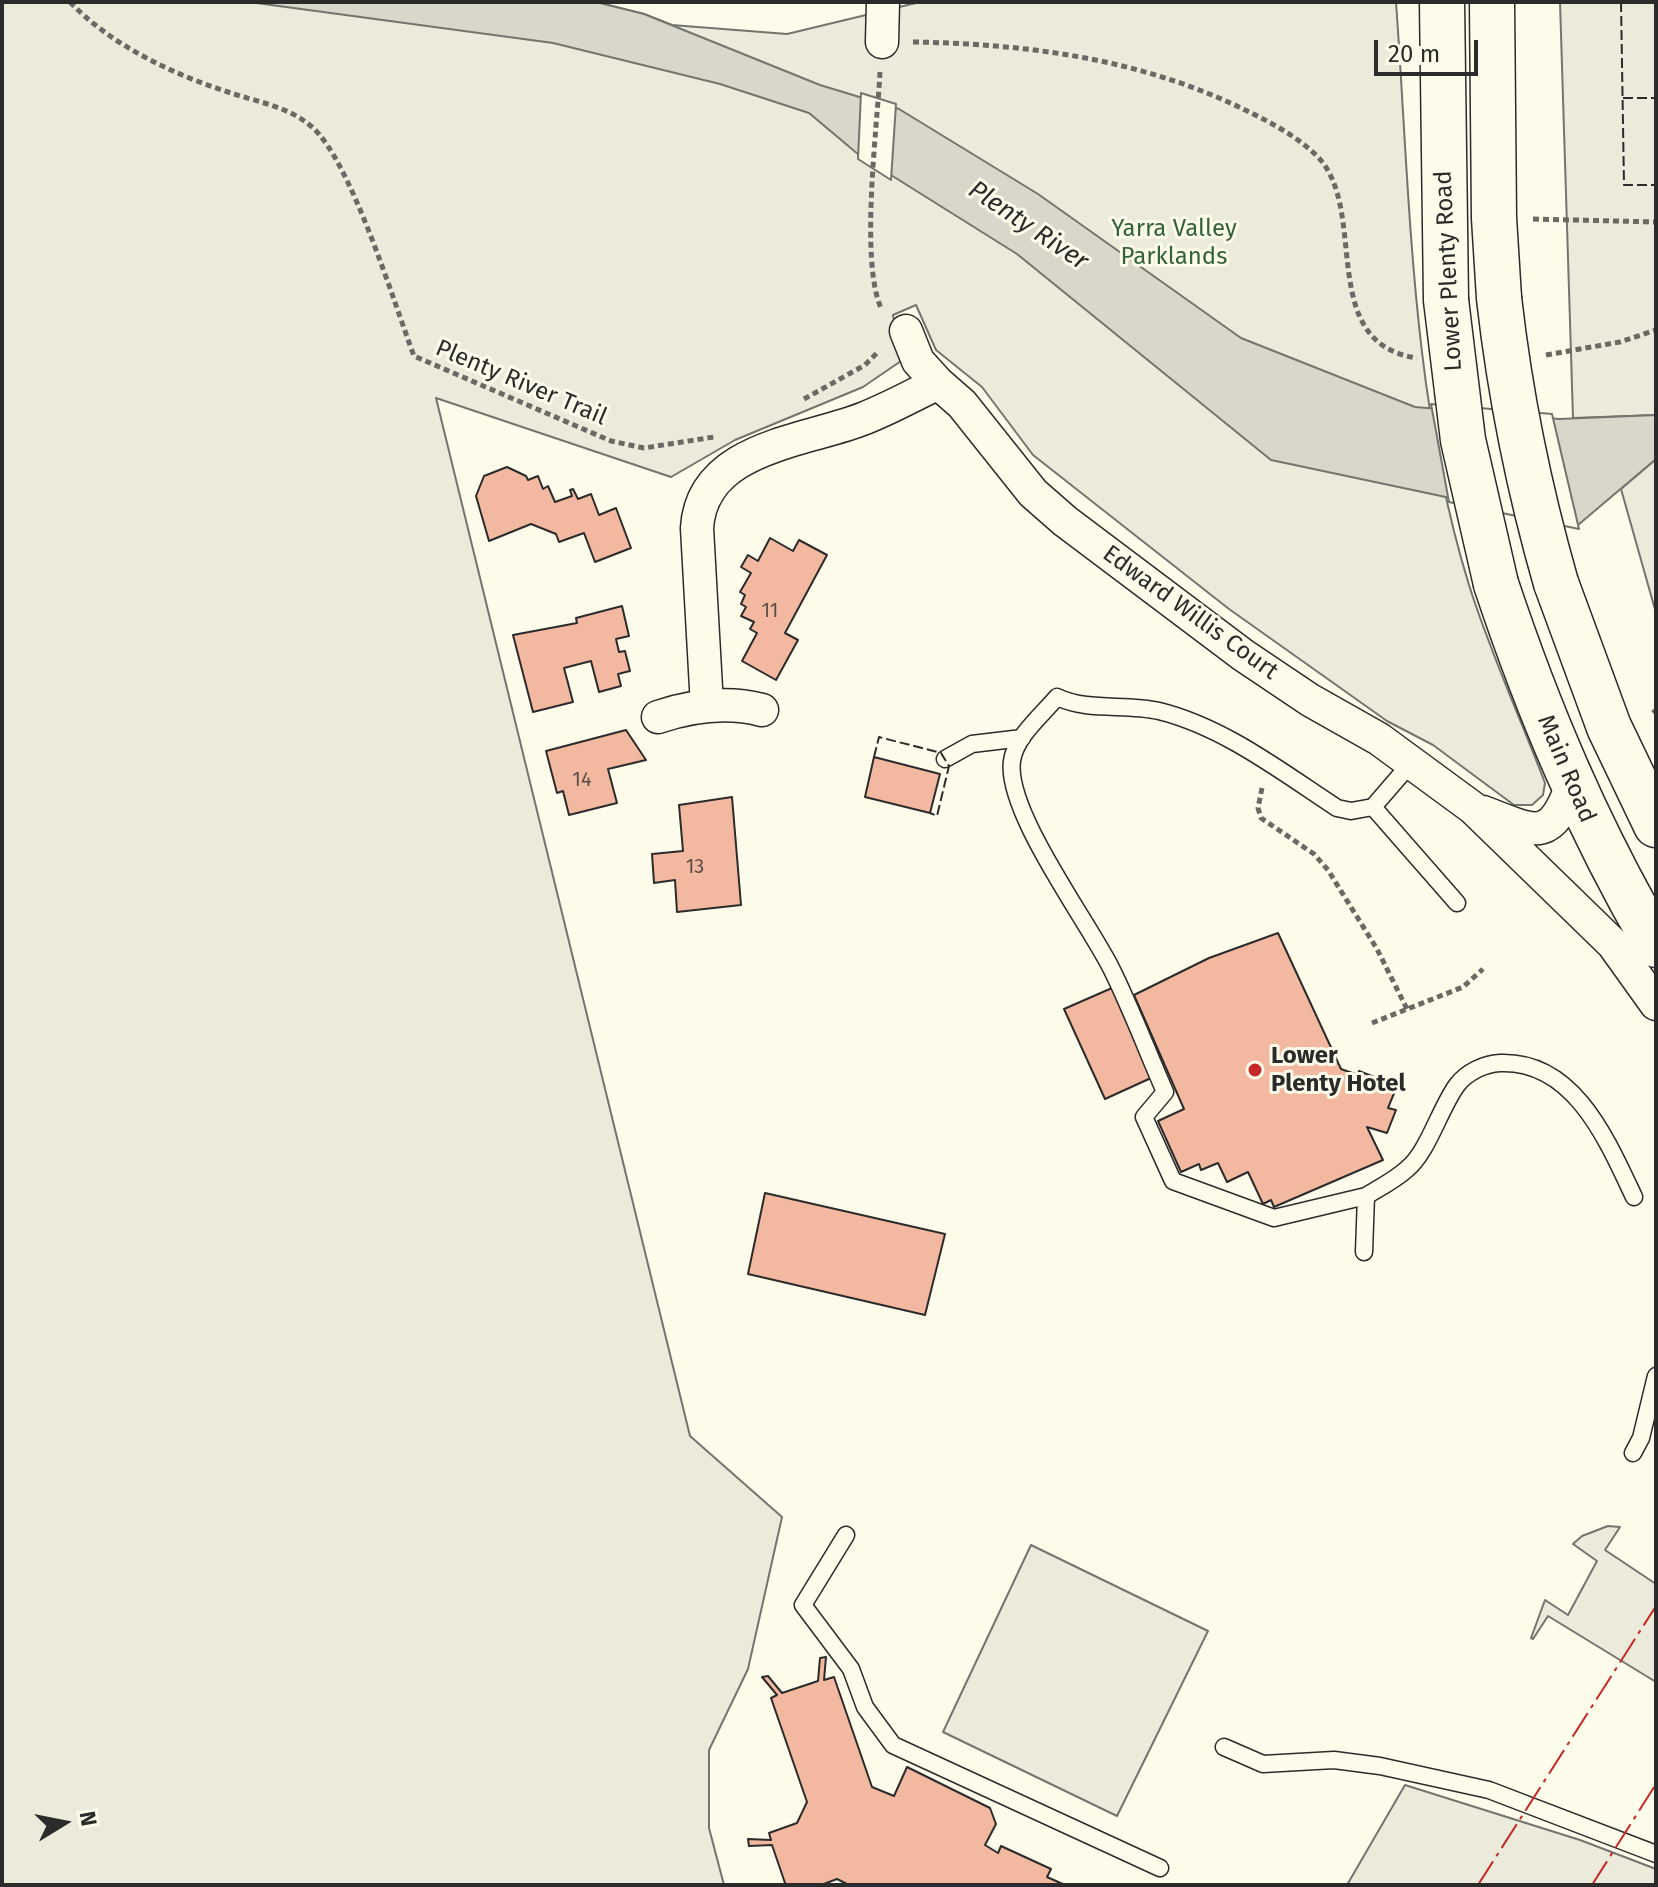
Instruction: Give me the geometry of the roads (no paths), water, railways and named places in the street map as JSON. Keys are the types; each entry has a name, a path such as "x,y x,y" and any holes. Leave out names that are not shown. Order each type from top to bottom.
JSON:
{"main road":[{"name":"Lower Plenty Road","path":"1442,2 1446,300 1463,440 1496,584"},
{"name":"Lower Plenty Road","path":"1492,2 1494,218 1499,298 1507,374 1525,466 1556,583 1616,744 1656,825"},
{"name":"Main Road","path":"1496,584 1548,733 1592,831 1656,945"}],"street":[{"path":"882,42 883,2"},
{"name":"Edward Willis Court","path":"893,333 938,383 962,404 1033,493 1065,521 1243,655 1411,763 1473,808 1613,944 1656,1004"},
{"path":"707,706 697,528 702,501 710,486 746,457 865,418 938,383"},
{"path":"658,717 707,706 739,704 762,710"},
{"name":"Edward Willis Court","path":"1473,808 1518,825 1547,826 1559,817 1572,785"}],"lane":[{"path":"1411,763 1373,807 1351,811 1337,808 1275,767 1205,728 1159,711 1122,706 1076,706 1057,697 1022,738 1012,760 1013,788 1024,816 1111,968 1165,1092 1144,1117 1173,1181 1274,1218 1366,1196 1410,1168 1459,1083 1492,1063 1516,1062 1536,1067 1557,1079 1584,1105 1607,1140 1634,1197"},
{"path":"945,759 972,744 1022,738"},
{"path":"1373,807 1457,903"},
{"path":"1364,1252 1366,1196"},
{"path":"1633,1453 1641,1438 1656,1376"},
{"path":"846,1535 803,1605 851,1669 865,1707 893,1745 1160,1868"},
{"path":"1224,1747 1263,1764 1334,1760 1380,1766 1489,1790 1656,1854"}],"water":[{"name":"Plenty River","path":"249,2 596,2 644,14 820,85 899,109 1038,194 1241,338 1415,407 1559,419 1656,415 1656,459 1578,525 1271,460 1017,254 859,155 809,113 720,84 553,43"}],"place":[{"name":"Lower Plenty Hotel","path":"1255,1070"}],"park label":[{"name":"Yarra Valley Parklands","path":"1174,243"}]}
